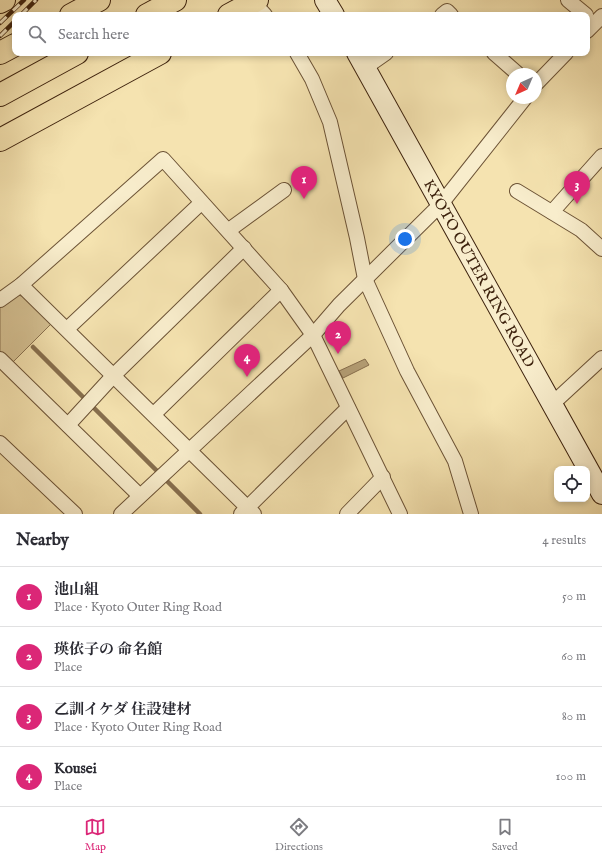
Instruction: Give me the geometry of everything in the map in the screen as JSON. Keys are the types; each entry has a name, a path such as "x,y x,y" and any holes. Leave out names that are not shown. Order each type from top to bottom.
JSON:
{"highway":[{"path":"0,2 4,0"},
{"path":"77,12 99,0"},
{"path":"153,12 175,0"},
{"path":"239,12 258,6"},
{"path":"0,53 12,47"},
{"path":"0,95 72,56"},
{"path":"0,140 154,56"}],"main road":[{"path":"325,0 332,12"},
{"name":"KYOTO OUTER RING ROAD","path":"362,60 551,405 602,494"}],"street":[{"path":"568,0 582,12"},
{"path":"299,56 312,79 330,122 358,238 365,279 407,371 455,461 471,514"},
{"path":"362,60 376,56"},
{"path":"497,56 511,68"},
{"path":"542,78 563,56"},
{"path":"121,514 139,495 190,450 313,335 365,279 441,204 520,104"},
{"path":"552,212 602,156"},
{"path":"0,300 20,285 163,160 201,203 229,230 281,290 313,335 400,514"},
{"path":"229,230 284,190"},
{"path":"517,192 581,230 602,249"},
{"path":"67,329 201,203"},
{"path":"68,425 114,375 244,248"},
{"path":"20,285 154,414 190,450 247,512 348,408"},
{"path":"154,414 281,290"},
{"path":"551,405 602,358"},
{"path":"0,359 139,495"},
{"path":"0,443 75,514"},
{"path":"347,514 383,477"}],"shaded area":[{"path":"12,294 22,296 51,324 12,363 0,351 0,306"},
{"path":"365,359 369,365 343,378 339,371"}],"waterway":[{"path":"33,347 200,514"}],"railway":[{"path":"0,23 24,0"},
{"path":"24,12 36,0"},
{"path":"0,36 12,24"}],"place":[{"name":"池山組","path":"304,199"},
{"name":"乙訓イケダ 住設建材","path":"577,204"},
{"name":"瑛依子の 命名館","path":"338,354"},
{"name":"Kousei","path":"247,377"}]}
